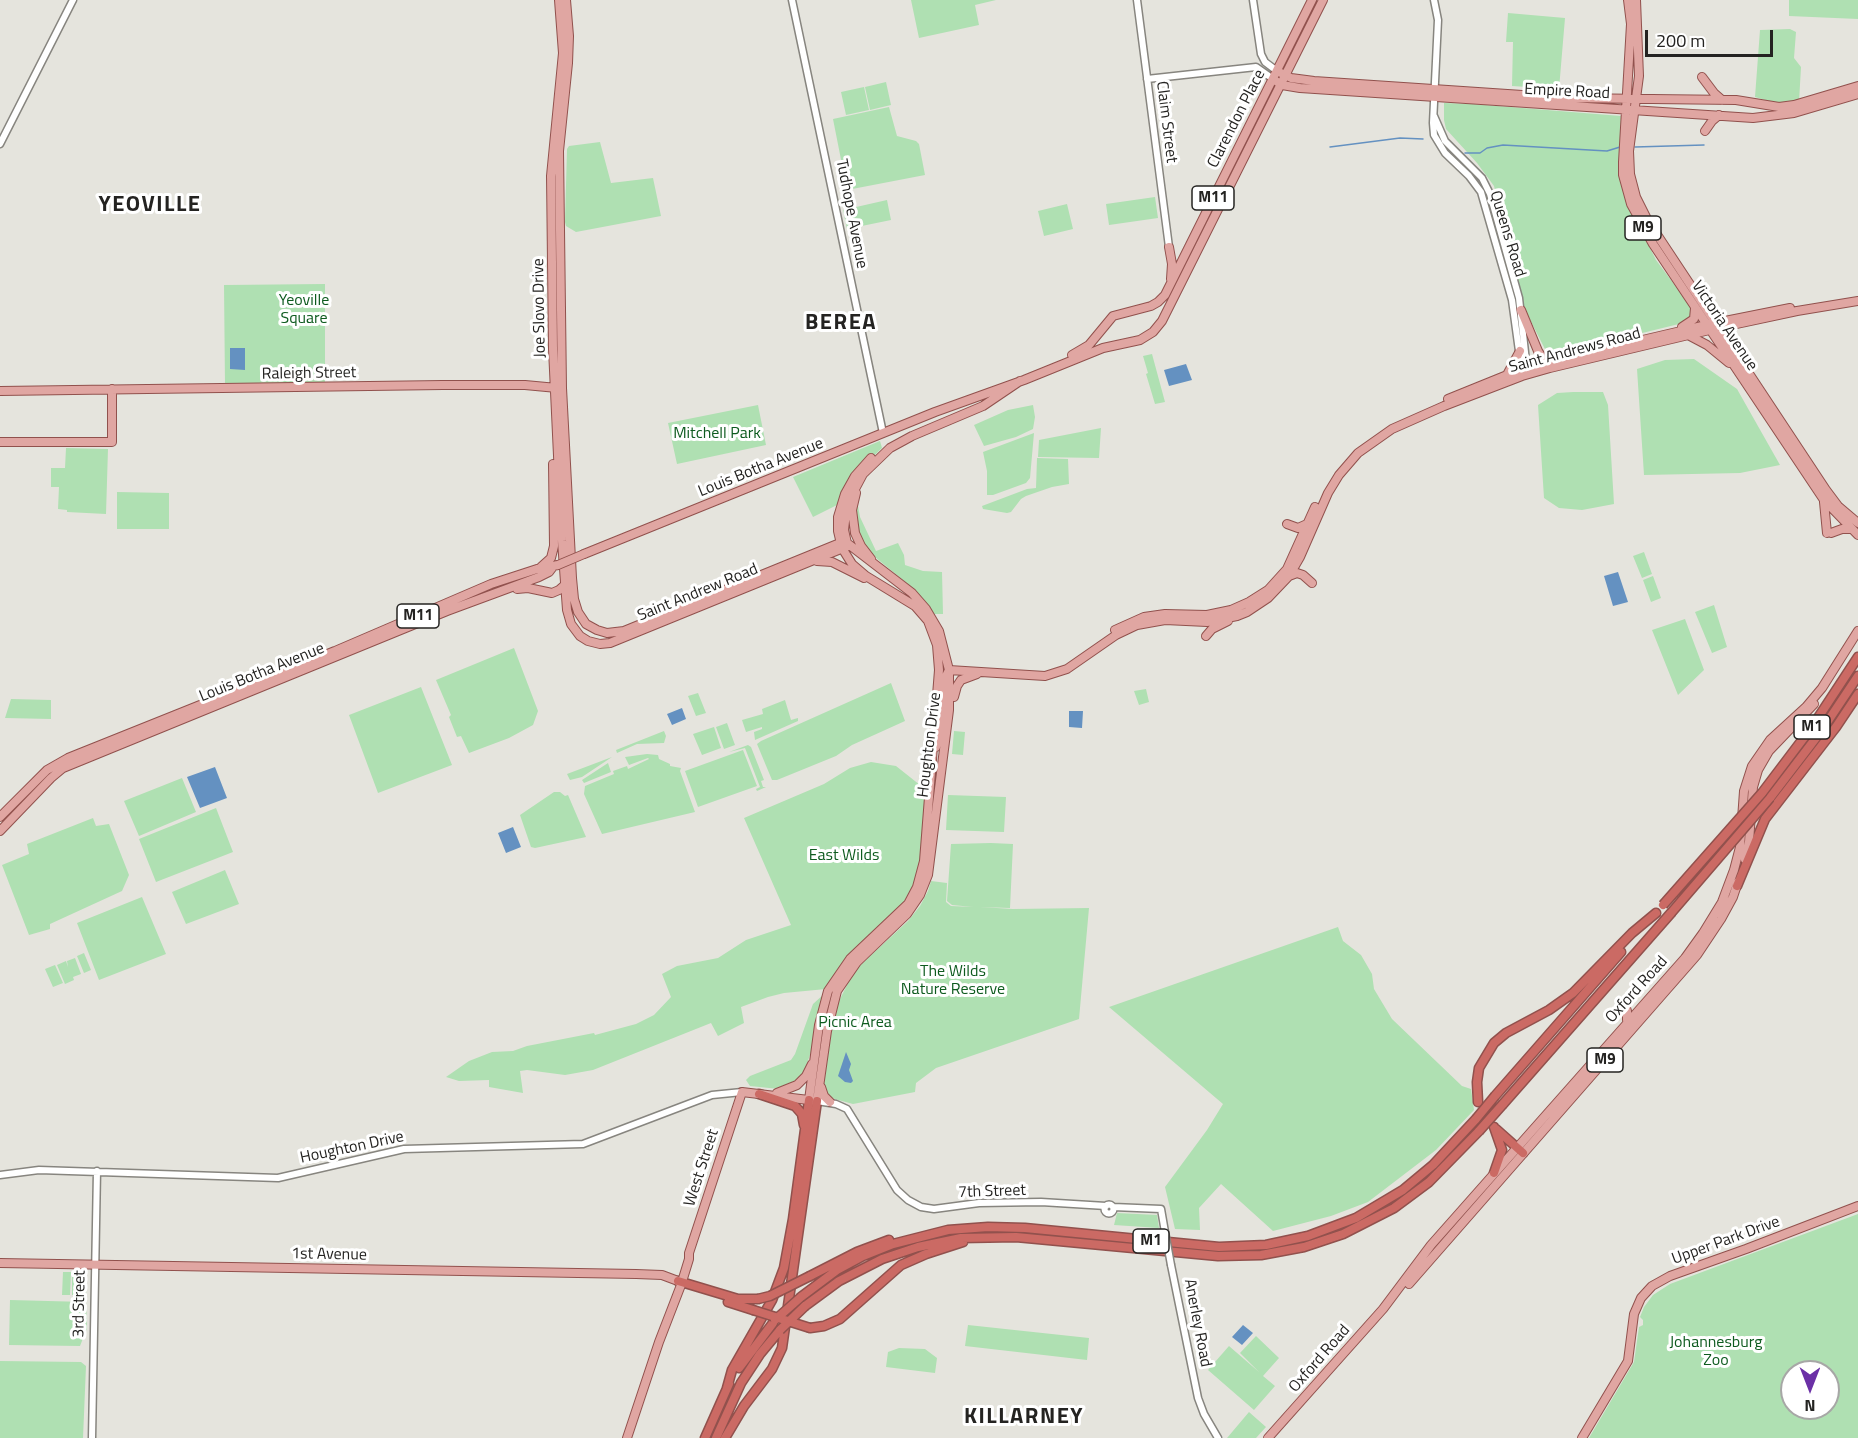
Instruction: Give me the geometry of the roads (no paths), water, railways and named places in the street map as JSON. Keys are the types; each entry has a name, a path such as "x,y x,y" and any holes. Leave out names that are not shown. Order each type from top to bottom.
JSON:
{"highway":[{"name":"M1","path":"705,1438 727,1388 742,1363 773,1323 801,1297 837,1270 863,1256 903,1241 948,1230 1011,1227 1219,1247 1260,1245 1308,1236 1343,1224 1391,1198 1433,1164 1476,1119 1589,984 1656,913 1762,793 1812,727 1858,657"},
{"name":"M1","path":"716,1438 741,1383 780,1330 805,1306 838,1281 890,1256 933,1243 984,1237 1016,1237 1218,1256 1261,1255 1294,1250 1343,1234 1394,1208 1429,1182 1479,1131 1671,914 1770,798 1822,730 1858,676"},
{"path":"1737,886 1766,819 1836,727 1858,694"},
{"path":"1478,1102 1479,1068 1494,1043 1506,1033 1589,984"},
{"path":"759,1094 791,1103 797,1107 803,1119 805,1132"},
{"path":"727,1388 732,1370 772,1300 784,1268 794,1219 805,1132 813,1100"},
{"path":"725,1438 744,1406 768,1375 782,1348 813,1100"},
{"path":"1494,1173 1502,1150 1493,1126 1520,1150"},
{"path":"680,1283 738,1299 758,1299 770,1296 857,1251 926,1230 948,1230"},
{"path":"680,1283 810,1328 824,1326 840,1319 891,1272 912,1259 984,1237"}],"main road":[{"name":"Joe Slovo Drive","path":"559,0 562,63 551,176 558,388 572,578 578,612"},
{"name":"Joe Slovo Drive","path":"566,0 568,63 560,151 556,436 568,616"},
{"name":"Clarendon Place","path":"1103,327 1113,316 1158,302 1165,295 1312,0"},
{"name":"Clarendon Place","path":"1110,346 1140,340 1153,332 1162,321 1323,0"},
{"name":"M9","path":"1625,109 1631,24 1628,0"},
{"name":"M9","path":"1635,109 1639,58 1636,0"},
{"name":"Empire Road","path":"1275,75 1434,92 1753,118 1787,115 1858,94"},
{"name":"Empire Road","path":"1275,75 1282,84 1295,88 1546,97 1722,99 1745,100 1784,107 1858,86"},
{"path":"1702,77 1714,93 1722,99"},
{"name":"Victoria Avenue","path":"1625,109 1623,162 1628,195 1645,231 1695,308 1712,326 1826,490 1856,529"},
{"name":"Victoria Avenue","path":"1635,109 1629,151 1630,174 1636,197 1648,221 1737,370 1824,500 1856,529"},
{"path":"1705,132 1719,115"},
{"path":"1168,247 1172,264 1171,284"},
{"name":"Saint Andrews Road","path":"1298,554 1328,493 1349,464 1365,447 1392,429 1416,418 1554,361 1670,333 1858,299"},
{"path":"1670,333 1692,322 1695,318 1695,308"},
{"path":"1521,310 1541,356 1546,360 1554,361"},
{"name":"Saint Andrews Road","path":"1298,554 1307,524 1336,472 1370,438 1404,418 1507,374 1689,336 1712,326"},
{"name":"Louis Botha Avenue","path":"0,817 47,770 58,763 357,642 491,584 537,569 555,566 985,392 1079,352 1089,345 1103,327"},
{"path":"1689,336 1707,345 1737,370"},
{"name":"Louis Botha Avenue","path":"985,392 1110,346"},
{"path":"1507,374 1520,351"},
{"path":"844,545 846,504 856,484 881,455 900,442 982,406 1020,381"},
{"name":"Raleigh Street","path":"0,391 443,385 525,385 558,388"},
{"path":"0,442 112,441 112,389"},
{"path":"844,545 837,522 842,500 851,481 864,465 888,445 969,410 980,403 985,392"},
{"path":"537,569 549,561 554,550 553,441 556,436"},
{"path":"869,467 853,502 852,518 855,533 865,552 896,580"},
{"path":"1824,500 1829,533 1842,529 1856,529"},
{"path":"1287,524 1298,528 1307,524"},
{"name":"Saint Andrew Road","path":"568,616 581,637 590,642 607,644 804,564 844,545"},
{"name":"Saint Andrew Road","path":"578,612 583,621 594,629 607,633 621,632 844,545"},
{"name":"Houghton Drive","path":"813,1100 821,1077 828,1021 839,987 857,962 907,914 926,882 953,669 947,659 934,621 919,601 896,580 844,545"},
{"name":"Houghton Drive","path":"813,1100 815,1058 822,1013 832,984 850,959 905,908 917,887 924,861 939,661 934,634 924,616 907,600 859,571 852,564 844,545"},
{"path":"1191,621 1206,635 1212,629 1268,598 1289,576 1298,554"},
{"path":"953,669 1047,671 1075,660 1124,625 1144,617 1165,614 1207,615 1236,608 1259,596 1275,583 1298,554"},
{"path":"804,564 819,561 832,562 897,594"},
{"name":"Louis Botha Avenue","path":"0,831 63,768 549,572 555,566"},
{"path":"1289,576 1297,573 1303,574 1312,583"},
{"path":"482,599 524,587 552,593 572,578"},
{"path":"906,588 907,600"},
{"path":"934,634 945,664 953,669 1026,676 1054,674 1076,664 1116,635 1137,626 1165,620 1207,622 1237,616"},
{"name":"Oxford Road","path":"1270,1438 1520,1150 1703,933 1722,902 1739,852 1744,791 1752,766 1770,740 1806,707 1822,688 1858,631"},
{"name":"Oxford Road","path":"1270,1438 1383,1309 1431,1245 1494,1173 1520,1150 1697,956 1721,920 1737,886 1748,849 1752,795 1758,770 1769,752 1805,716 1820,697 1858,638"},
{"path":"931,765 940,735 944,680 953,669"},
{"path":"948,719 959,683 968,676 984,673"},
{"path":"1627,1022 1628,1014 1625,1003 1636,1005 1645,1002"},
{"path":"769,1095 797,1085 806,1076 815,1058"},
{"path":"821,1077 822,1091 830,1102"},
{"name":"Houghton Drive","path":"742,1092 813,1100"},
{"name":"West Street","path":"627,1438 742,1092"},
{"name":"Upper Park Drive","path":"1582,1438 1628,1361 1634,1314 1648,1289 1664,1278 1858,1206"},
{"name":"1st Avenue","path":"0,1263 657,1276 680,1283"}],"street":[{"path":"0,144 73,0"},
{"name":"Tudhope Avenue","path":"792,0 883,433"},
{"name":"Claim Street","path":"1137,0 1168,247"},
{"path":"1253,0 1261,54 1275,75"},
{"name":"Queens Road","path":"1434,0 1438,20 1434,135 1441,147 1475,182 1481,192 1512,300 1525,372"},
{"path":"1250,67 1261,54"},
{"path":"1147,79 1250,67 1275,75"},
{"name":"Queens Road","path":"1434,116 1445,141 1477,172 1488,188 1514,277 1521,310 1525,372"},
{"name":"Houghton Drive","path":"0,1175 39,1170 278,1178 404,1149 583,1144 712,1095 742,1092"},
{"path":"813,1100 830,1102"},
{"name":"7th Street","path":"830,1102 843,1106 849,1111 894,1185 904,1197 921,1207 934,1209 985,1203 1036,1203 1110,1209 1161,1209"},
{"name":"3rd Street","path":"92,1438 97,1171"},
{"path":"96,1190 102,1178 114,1172"},
{"name":"Anerley Road","path":"1161,1209 1198,1398 1218,1438"}],"water":[{"path":"230,348 245,348 245,370 230,369"},
{"path":"1186,364 1192,380 1169,386 1164,370"},
{"path":"1618,572 1628,602 1613,606 1604,576"},
{"path":"682,708 686,719 672,725 667,714"},
{"path":"1069,711 1083,711 1082,728 1069,727"},
{"path":"215,767 227,798 200,808 187,777"},
{"path":"513,827 521,847 506,853 498,833"},
{"path":"846,1052 851,1064 849,1070 853,1081 851,1083 845,1082 838,1076"},
{"path":"1243,1325 1253,1333 1242,1345 1232,1337"}],"waterway":[{"path":"1330,147 1400,138 1423,139"},
{"path":"1465,153 1480,153 1487,148 1503,145 1607,151 1620,147"},
{"path":"1635,147 1704,145"}],"district":[{"name":"YEOVILLE","path":"150,206"},
{"name":"BEREA","path":"841,324"},
{"name":"KILLARNEY","path":"1024,1418"}],"park label":[{"name":"Yeoville Square","path":"304,310"},
{"name":"Mitchell Park","path":"717,434"},
{"name":"East Wilds","path":"844,856"},
{"name":"The Wilds Nature Reserve","path":"953,981"},
{"name":"Picnic Area","path":"855,1023"},
{"name":"Johannesburg Zoo","path":"1716,1352"}]}
